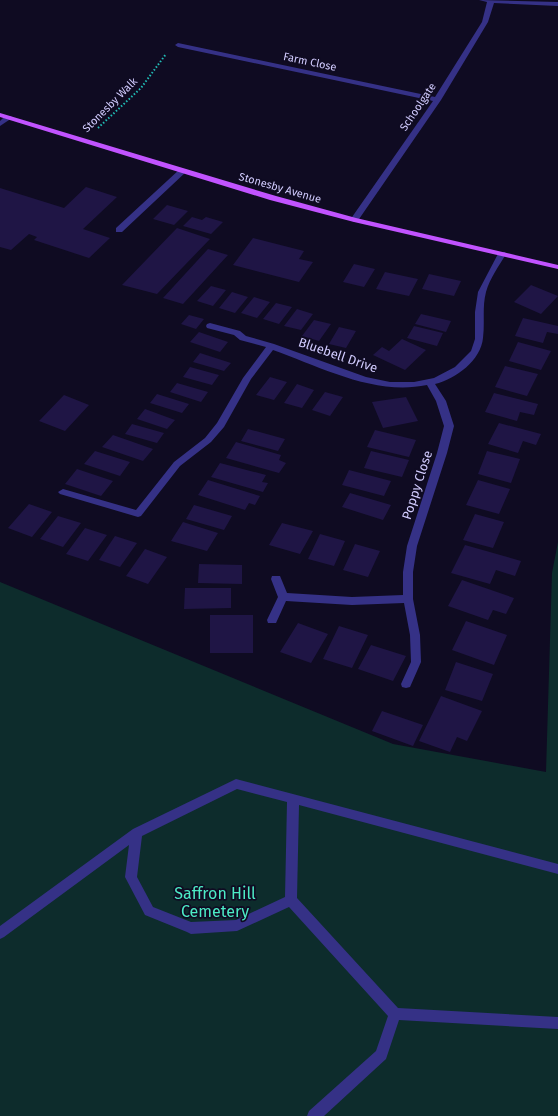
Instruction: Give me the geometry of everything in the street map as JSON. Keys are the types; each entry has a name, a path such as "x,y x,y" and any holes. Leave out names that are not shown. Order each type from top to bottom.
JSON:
{"main road":[{"name":"Stonesby Avenue","path":"0,115 273,198 354,220 558,267"}],"street":[{"path":"482,0 517,4 558,4"},
{"name":"Schoolgate","path":"354,220 436,100 485,22 491,1"},
{"name":"Farm Close","path":"178,45 436,100"},
{"path":"0,124 8,118"},
{"path":"120,230 183,171"},
{"name":"Bluebell Drive","path":"210,326 237,333 243,338 271,346 336,370 380,383 404,385 430,383 450,375 469,360 478,343 479,314 483,287 502,254"},
{"path":"63,492 91,502 105,504 138,514 168,473 177,464 208,440 221,425 248,378 271,346"},
{"name":"Poppy Close","path":"406,684 416,662 415,634 408,599 408,572 412,546 442,453 449,426 441,401 430,383"},
{"path":"272,620 283,597 276,579"},
{"path":"283,597 352,601 408,599"},
{"path":"0,933 137,833 236,784 558,869"},
{"path":"293,799 291,900 394,1014 558,1023"},
{"path":"137,833 131,877 149,911 191,928 237,925 291,900"},
{"path":"314,1116 381,1055 394,1014"}],"path":[{"name":"Stonesby Walk","path":"85,141 140,88 166,54 178,45"}],"green space":[{"name":"Saffron Hill Cemetery","path":"558,542 558,1116 0,1116 0,582 393,744 546,772 552,573"}],"building":[{"path":"86,187 117,197 83,229 110,238 89,258 34,240 37,237 29,234 11,250 0,247 0,188 64,208"},
{"path":"167,205 188,211 174,225 153,219"},
{"path":"192,217 202,220 206,217 223,222 211,234 183,226"},
{"path":"177,228 210,239 157,294 122,285"},
{"path":"253,238 304,251 299,259 313,262 299,282 233,265"},
{"path":"208,249 228,255 183,304 163,298"},
{"path":"354,264 375,269 364,287 343,282"},
{"path":"385,272 418,279 409,296 376,289"},
{"path":"429,274 461,281 454,296 422,289"},
{"path":"531,285 558,296 541,314 514,302"},
{"path":"211,286 226,290 213,306 197,301"},
{"path":"232,292 248,297 235,313 219,308"},
{"path":"254,297 270,302 257,318 241,313"},
{"path":"276,303 292,307 279,324 263,319"},
{"path":"297,309 313,314 301,330 284,326"},
{"path":"421,314 451,321 446,332 415,324"},
{"path":"189,315 204,319 196,329 181,324"},
{"path":"523,318 558,326 558,334 547,332 543,343 515,336"},
{"path":"314,320 331,324 319,341 302,336"},
{"path":"414,326 443,333 437,346 407,338"},
{"path":"339,327 356,331 346,348 329,344"},
{"path":"199,332 228,342 220,352 190,342"},
{"path":"402,339 426,350 405,370 373,355 382,347 389,351"},
{"path":"518,342 551,351 541,370 509,361"},
{"path":"200,353 231,363 224,371 193,362"},
{"path":"505,366 538,374 527,396 495,387"},
{"path":"190,367 219,375 212,385 183,377"},
{"path":"270,377 287,382 274,400 256,395"},
{"path":"177,383 208,392 201,402 170,392"},
{"path":"297,384 314,390 302,408 284,403"},
{"path":"325,392 343,397 330,416 312,410"},
{"path":"494,393 538,404 534,415 520,412 517,421 485,412"},
{"path":"157,394 189,404 182,413 150,403"},
{"path":"64,395 89,405 65,431 39,421"},
{"path":"406,397 418,421 383,428 372,402"},
{"path":"145,409 175,420 167,429 137,419"},
{"path":"499,423 541,434 536,445 523,441 518,453 488,444"},
{"path":"132,424 164,433 157,443 125,434"},
{"path":"248,429 285,439 278,451 241,441"},
{"path":"375,430 416,440 409,457 367,447"},
{"path":"113,435 153,449 143,461 102,447"},
{"path":"236,442 281,455 279,460 286,463 279,473 226,458"},
{"path":"95,451 130,462 120,476 84,464"},
{"path":"371,451 409,460 402,477 364,468"},
{"path":"487,451 520,459 511,483 478,474"},
{"path":"220,463 266,475 262,482 268,483 263,492 211,477"},
{"path":"77,469 113,481 101,496 65,484"},
{"path":"349,470 391,481 384,496 342,485"},
{"path":"208,480 260,496 255,505 249,503 245,510 198,495"},
{"path":"478,480 510,489 499,514 466,505"},
{"path":"350,493 391,505 383,520 342,507"},
{"path":"29,504 52,512 32,537 8,528"},
{"path":"194,505 232,516 224,530 186,519"},
{"path":"475,514 504,522 493,548 463,540"},
{"path":"58,516 81,523 63,547 40,539"},
{"path":"183,522 218,533 207,551 171,541"},
{"path":"282,523 313,531 300,554 269,545"},
{"path":"85,528 107,535 88,561 66,554"},
{"path":"320,534 345,541 334,566 308,559"},
{"path":"115,536 137,543 120,567 99,560"},
{"path":"355,544 380,551 368,577 343,570"},
{"path":"465,545 521,561 515,576 496,570 490,584 451,573"},
{"path":"145,549 167,557 148,584 126,576"},
{"path":"199,564 242,565 242,584 198,583"},
{"path":"462,580 514,598 506,614 493,610 488,620 448,606"},
{"path":"185,588 231,588 231,608 184,609"},
{"path":"210,615 253,615 253,653 210,653"},
{"path":"466,621 507,635 494,665 452,650"},
{"path":"298,623 328,634 311,663 280,652"},
{"path":"339,626 368,635 352,668 323,659"},
{"path":"371,645 406,656 393,681 358,669"},
{"path":"456,662 493,674 482,701 445,690"},
{"path":"441,696 482,711 467,741 457,737 450,752 419,741"},
{"path":"382,711 423,725 413,746 372,731"}]}
